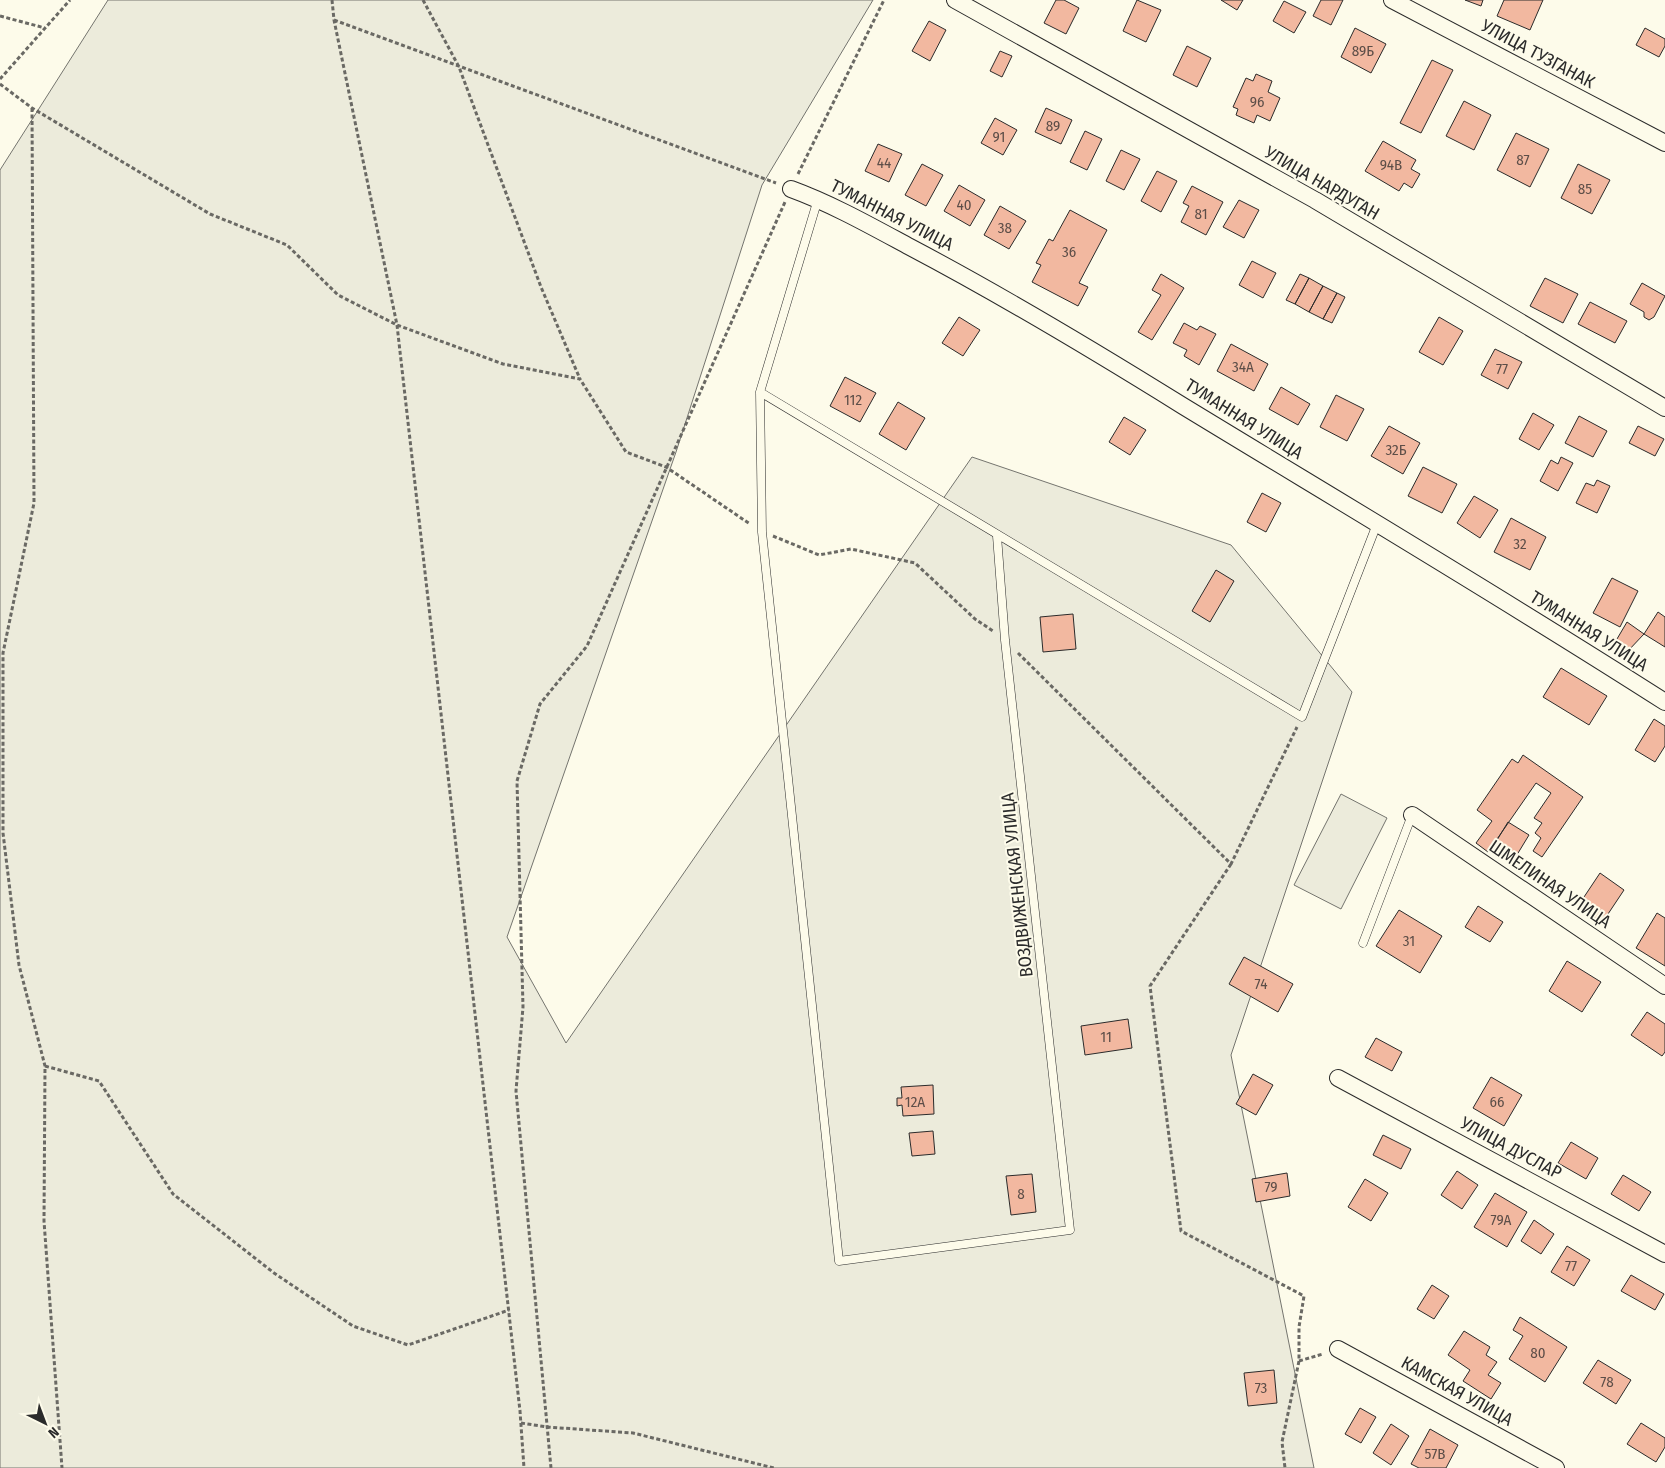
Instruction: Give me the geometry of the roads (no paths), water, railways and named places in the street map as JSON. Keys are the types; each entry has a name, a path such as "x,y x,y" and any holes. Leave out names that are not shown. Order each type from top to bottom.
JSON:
{"street":[{"name":"УЛИЦА НАРДУГАН","path":"955,0 1316,200 1665,408"},
{"name":"УЛИЦА ТУЗГАНАК","path":"1392,0 1665,143"},
{"name":"ТУМАННАЯ УЛИЦА","path":"791,188 818,199 981,284 1439,560 1665,702"},
{"name":"ШМЕЛИНАЯ УЛИЦА","path":"1412,814 1665,986"},
{"name":"УЛИЦА ДУСЛАР","path":"1338,1078 1665,1254"},
{"name":"КАМСКАЯ УЛИЦА","path":"1338,1349 1556,1468"}],"lane":[{"path":"818,199 760,392 997,536 1302,717 1377,524"},
{"name":"ВОЗДВИЖЕНСКАЯ УЛИЦА","path":"760,392 762,532 839,1261 1070,1230 1005,640 997,536"},
{"path":"1363,943 1412,814"}]}
